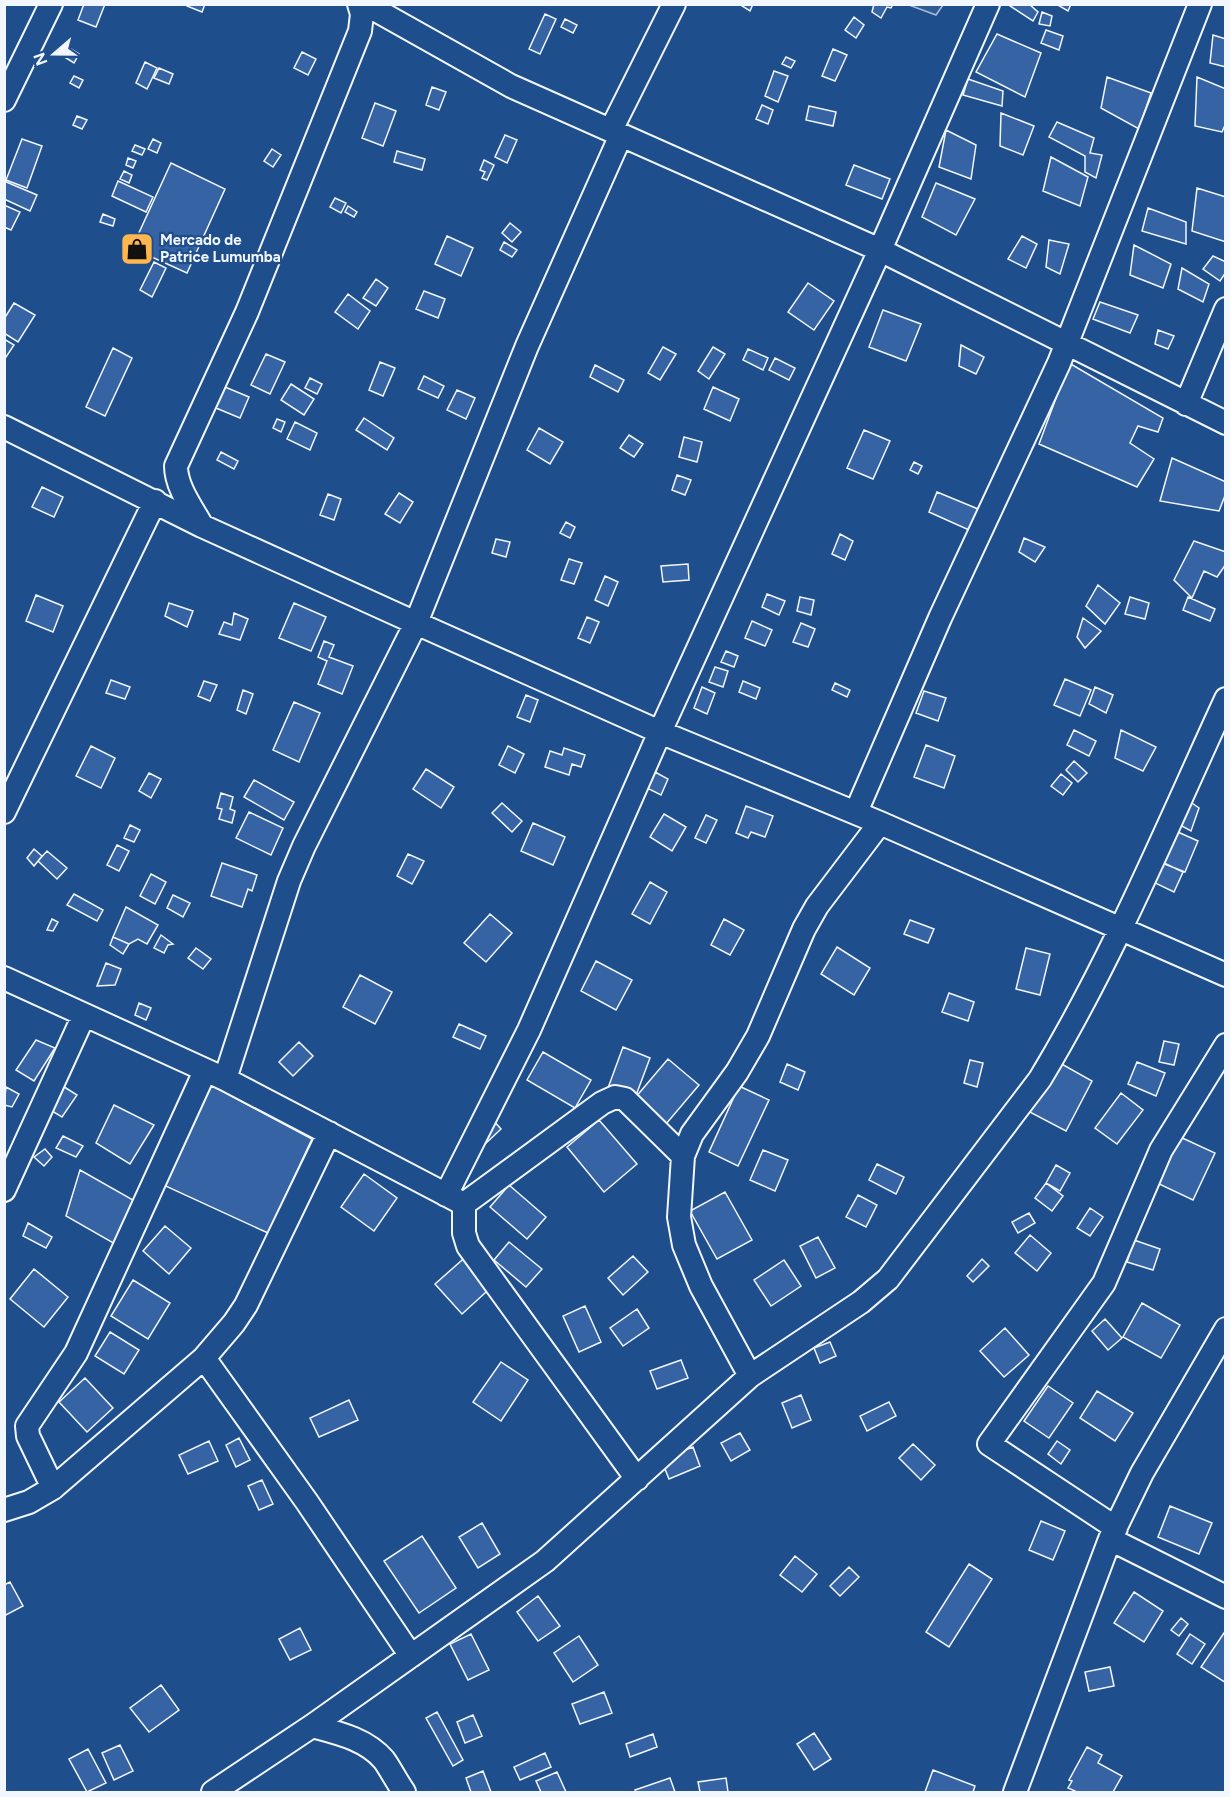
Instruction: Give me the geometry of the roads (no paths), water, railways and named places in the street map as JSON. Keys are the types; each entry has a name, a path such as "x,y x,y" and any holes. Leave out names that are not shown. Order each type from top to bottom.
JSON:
{"street":[{"path":"4,100 51,4"},
{"path":"202,526 180,485 176,475 176,466 247,312 360,31 362,14 359,4"},
{"path":"365,4 511,86 880,250 1226,423"},
{"path":"52,1488 28,1436 27,1426 76,1353 215,1075 292,873 416,623 527,346 616,133 674,4"},
{"path":"637,1479 468,1246 455,1199 660,732 880,250 988,4"},
{"path":"856,812 940,618 1059,363 1200,4"},
{"path":"1186,404 1226,309"},
{"path":"4,427 202,526 416,623 660,732 856,812 1226,975"},
{"path":"4,812 155,501"},
{"path":"213,1792 312,1726 545,1561 750,1376 861,1302 888,1279 1040,1079 1061,1044 1122,928 1226,699"},
{"path":"750,1376 701,1286 684,1245 679,1217 683,1156 692,1134 736,1072 758,1036 804,929 817,906 880,823"},
{"path":"4,978 215,1075 455,1199"},
{"path":"4,1190 84,1015"},
{"path":"1226,1045 1161,1150 1104,1283 989,1444 1113,1533 1226,1597"},
{"path":"455,1199 602,1103 615,1097 625,1099 683,1156"},
{"path":"4,1510 28,1502 52,1488 204,1358 246,1305 329,1133"},
{"path":"1015,1792 1113,1533 1142,1473 1226,1329"},
{"path":"204,1358 307,1502 411,1656"},
{"path":"312,1726 365,1744 383,1760 404,1792"}],"place":[{"name":"Mercado de Patrice Lumumba","path":"137,249"}]}
